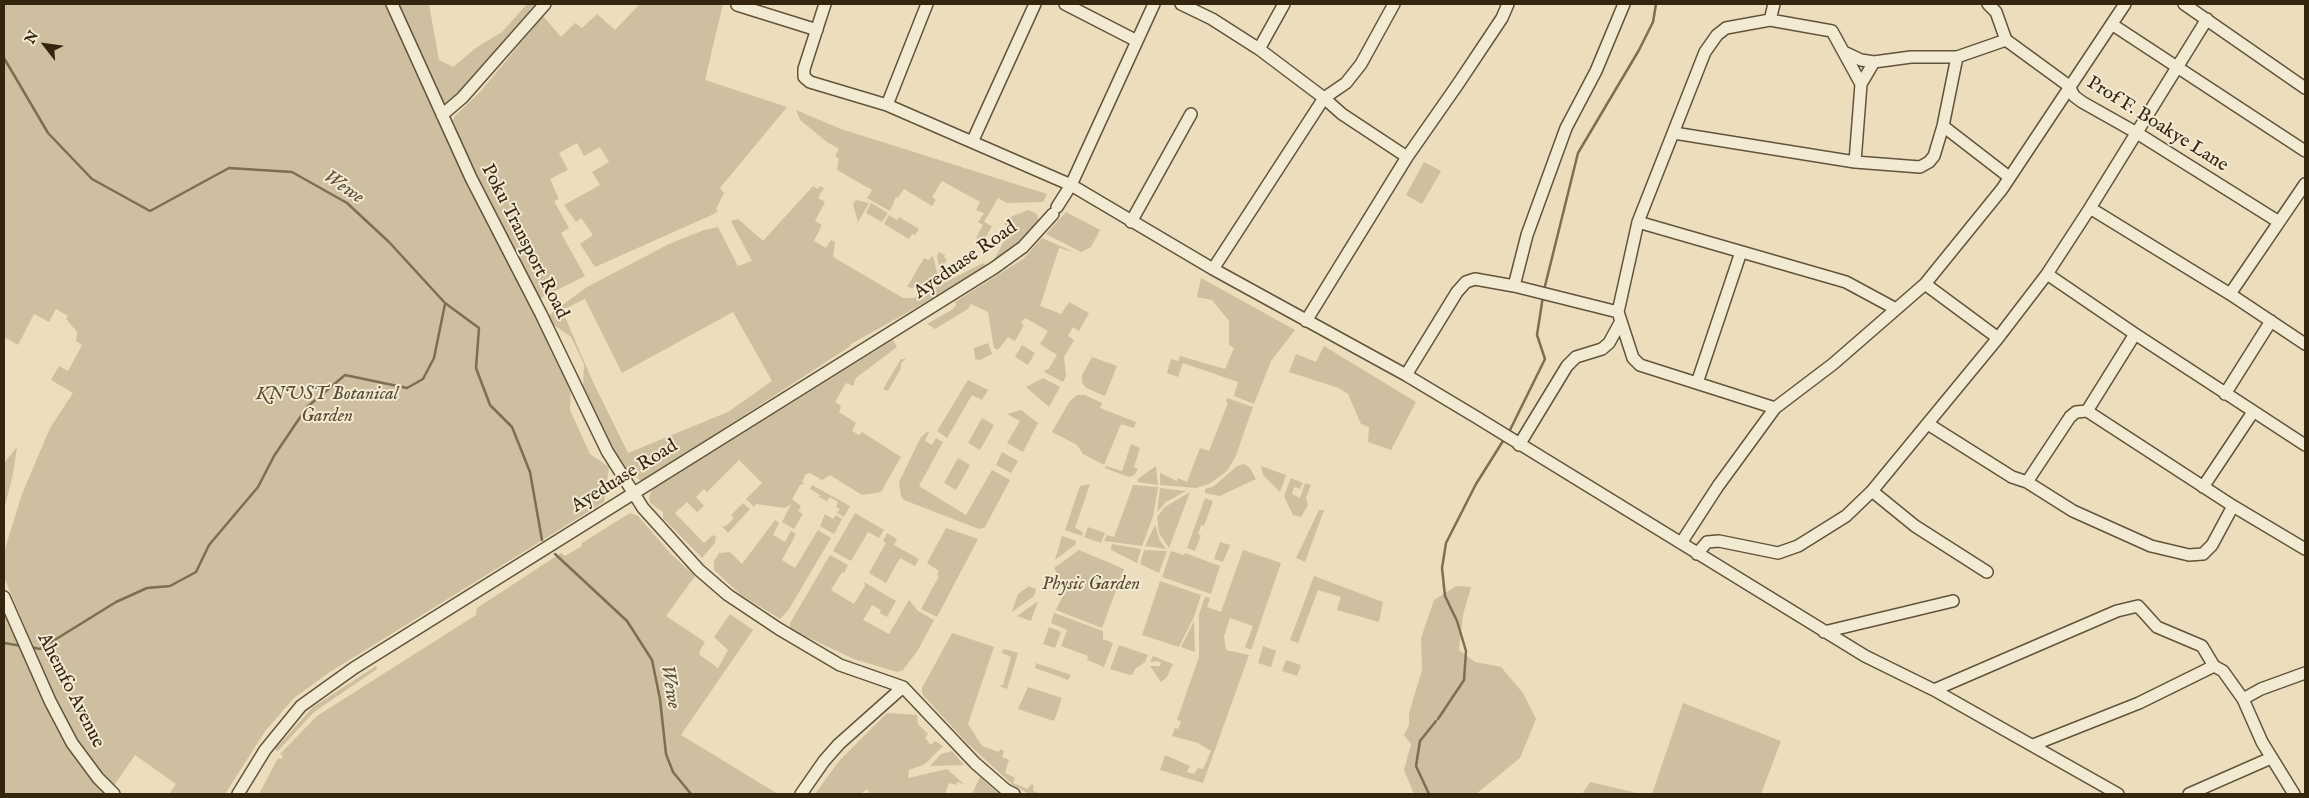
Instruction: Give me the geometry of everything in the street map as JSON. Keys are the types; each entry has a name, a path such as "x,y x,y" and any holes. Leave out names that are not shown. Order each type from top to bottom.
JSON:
{"street":[{"name":"Poku Transport Road","path":"392,4 470,178 541,314 607,451 632,493 699,570 728,595 840,666 903,686"},
{"path":"442,115 462,98 545,4"},
{"path":"825,4 804,69 804,77 810,82 887,104 973,140 1071,185 1213,269 1406,375 1865,656 1934,690 2118,794"},
{"path":"887,104 927,4"},
{"path":"973,140 1035,4"},
{"path":"1065,4 1137,41"},
{"name":"Ayeduase Road","path":"238,794 265,750 301,706 354,668 994,268 1023,247 1055,210 1071,185 1154,4"},
{"path":"1180,4 1212,19 1259,49 1342,114 1406,157"},
{"path":"1259,49 1284,4"},
{"path":"1213,269 1324,98 1346,83 1361,64 1394,4"},
{"path":"1306,321 1406,157 1502,18 1508,4"},
{"path":"1514,286 1526,235 1566,128 1596,71 1624,4"},
{"path":"1770,20 1774,4"},
{"path":"1844,52 1861,60 1874,62 1911,57 1957,57 2006,40 1996,12 1988,4"},
{"path":"1681,543 1718,486 1775,408 1833,364 1925,284 2009,177 2126,4"},
{"path":"2184,4 2305,88"},
{"path":"737,5 816,30"},
{"path":"1697,554 1707,542 1719,542 1778,553 1798,546 1846,516 1872,491 1998,338 2047,274 2207,19"},
{"path":"1519,445 1567,366 1576,357 1602,349 1609,343 1620,317 1638,222 1705,52 1716,34 1726,28 1770,20 1832,31 1840,42 1861,84"},
{"path":"2112,25 2305,151"},
{"name":"Prof F. Boakye Lane","path":"2006,40 2069,86 2074,96 2082,102 2136,133 2279,222"},
{"path":"1674,133 1855,162 1920,167 1929,162 1934,156 1943,126 1957,57"},
{"path":"1855,162 1861,84 1874,62"},
{"path":"1131,222 1191,114"},
{"path":"1943,126 2009,177"},
{"path":"2230,294 2305,184"},
{"path":"2090,208 2230,294 2305,344"},
{"path":"1638,222 1846,282 1896,309"},
{"path":"1697,383 1741,252"},
{"path":"2047,274 2225,394 2305,445"},
{"path":"1406,375 1466,282 1475,279 1514,286 1620,317"},
{"path":"1925,284 1998,338"},
{"path":"1620,317 1633,358 1640,365 1775,408"},
{"path":"2225,394 2271,321"},
{"path":"2087,411 2135,334"},
{"path":"2026,482 2070,417 2076,412 2087,411 2233,506 2305,549"},
{"path":"2204,487 2253,412"},
{"path":"1928,424 2012,477 2026,482 2074,511 2151,546 2189,555 2203,554 2212,545 2233,506"},
{"path":"1872,491 1915,526 1987,572"},
{"name":"Ahemfo Avenue","path":"4,597 72,743 98,778 114,794"},
{"path":"1824,632 1953,601"},
{"path":"1934,690 2134,606 2141,608 2157,627 2167,633 2193,641 2202,646 2214,666 2223,671 2243,698 2272,758 2294,794"},
{"path":"2033,745 2139,704 2214,666"},
{"path":"2243,698 2261,689 2305,673"},
{"path":"801,794 824,761 840,744 903,686 975,763 1014,794"},
{"path":"2189,794 2272,758"}],"green space":[{"name":"KNUST Botanical Garden","path":"4,4 388,4 571,387 570,410 590,454 609,467 604,502 330,672 294,698 266,730 225,794 169,794 176,784 135,755 113,787 95,767 67,726 4,577 4,552 22,494 50,428 73,393 51,380 59,366 68,371 82,345 76,341 77,332 66,319 68,316 56,309 49,322 34,314 18,345 4,337"},
{"path":"396,4 429,4 439,60 453,67 477,47 502,32 527,4 537,4 460,94 444,104"},
{"path":"640,4 723,4 705,80 787,107 720,188 724,193 716,209 718,211 595,267 580,244 593,235 581,218 576,222 564,205 600,185 592,172 609,162 600,147 584,156 577,143 559,153 568,170 550,179 559,199 554,201 569,228 561,233 585,276 539,299 482,192 453,121 454,117 481,91 543,16 561,37 575,23 582,28 597,14 615,30"},
{"path":"796,110 841,129 1047,194 1043,202 1007,203 998,198 984,222 992,226 983,242 976,238 983,225 978,222 984,213 976,210 980,202 942,181 932,197 936,200 932,206 904,189 898,198 896,197 890,211 867,198 872,190 837,170 839,159 835,156 839,149 827,142 800,120"},
{"path":"1424,162 1441,171 1422,204 1406,195"},
{"path":"813,186 818,189 820,186 824,188 818,198 825,202 815,221 822,225 814,241 826,248 831,240 835,242 833,257 903,298 914,298 981,264 984,263 987,268 851,344 643,481 640,480 624,470 583,388 584,364 571,337 550,322 549,315 587,287 669,244 704,230 718,227 738,266 752,261 731,221 738,219 763,241","holes":["585,299 622,373 733,312 772,381 728,412 628,453 593,382 562,310"]},
{"path":"856,200 869,203 858,222 853,204"},
{"path":"871,203 888,213 882,222 866,213"},
{"path":"1028,210 1037,214 1039,221 1024,239 991,265 1011,228 1004,224 1008,218"},
{"path":"1066,212 1100,230 1091,247 1081,252 1046,234"},
{"path":"889,215 897,220 899,217 919,229 909,239 884,224"},
{"path":"1042,238 1074,252 1059,248 1040,306 1061,314 1069,302 1089,313 1079,331 1073,327 1068,336 1074,340 1064,357 1066,376 1063,382 1044,372 1046,369 1048,370 1057,355 1040,344 1048,331 1025,318 1021,323 1024,325 1015,341 1008,337 998,350 994,348 988,312 971,304 968,309 935,329 927,324 953,309 956,305 955,302 1023,259"},
{"path":"939,252 945,255 944,258 947,259 944,265 950,268 953,264 958,266 940,274 937,256"},
{"path":"933,256 938,276 912,288 907,287 924,258 928,260"},
{"path":"1201,278 1295,330 1271,361 1254,404 1234,396 1238,382 1183,363 1178,377 1167,373 1171,359 1178,361 1180,356 1225,369 1234,348 1229,345 1229,321 1212,300 1197,297"},
{"path":"893,340 897,347 856,378 853,386 846,383 835,402 841,406 839,412 856,423 852,431 859,435 862,432 901,457 881,492 862,495 830,475 822,480 810,473 806,474 802,481 804,484 800,485 792,499 801,506 798,511 803,514 794,529 782,522 791,504 785,508 756,504 754,507 746,499 762,483 739,460 707,492 704,489 696,497 704,506 697,512 687,502 675,513 704,543 713,535 716,537 715,543 702,558 663,518 663,512 650,503 649,497 652,490"},
{"path":"988,343 992,354 980,360 975,359 974,348"},
{"path":"1022,345 1035,353 1028,365 1015,357"},
{"path":"1324,346 1416,402 1391,450 1368,442 1369,427 1361,424 1348,394 1339,388 1289,372 1296,354 1316,362"},
{"path":"1092,357 1117,366 1105,396 1086,388 1082,382 1082,375"},
{"path":"901,359 906,359 901,363 901,368 888,391 883,389"},
{"path":"1043,378 1060,387 1049,407 1026,387"},
{"path":"968,380 988,390 982,400 972,395 947,438 937,431"},
{"path":"1077,395 1085,395 1102,403 1100,408 1136,422 1134,428 1121,424 1104,465 1083,454 1077,445 1052,432 1069,402"},
{"path":"1227,398 1253,407 1235,458 1227,471 1209,484 1196,488 1160,485 1160,473 1177,481 1178,478 1187,482 1200,448 1209,451 1228,403 1226,401"},
{"path":"1021,410 1038,423 1023,452 1007,443 1020,421 1007,414"},
{"path":"982,418 994,425 980,450 968,443"},
{"path":"929,432 925,441 932,445 936,438 943,442 919,486 966,515 992,470 1010,480 985,527 979,529 904,500 901,496 899,482 921,437"},
{"path":"1131,444 1140,448 1134,467 1138,469 1134,475 1129,477 1105,468 1106,466 1122,471"},
{"path":"17,447 13,474 4,509 4,463"},
{"path":"1002,452 1018,461 1011,473 996,465"},
{"path":"958,458 970,465 956,490 944,483"},
{"path":"1244,464 1250,468 1256,479 1220,496 1205,493 1205,489 1214,486 1237,466"},
{"path":"1156,466 1158,485 1137,482 1139,478"},
{"path":"1261,466 1286,475 1280,492 1263,475"},
{"path":"1291,478 1303,483 1300,489 1294,487 1292,494 1300,498 1305,483 1311,485 1306,498 1308,505 1301,517 1293,515 1284,496"},
{"path":"1090,484 1075,528 1083,532 1082,536 1065,530 1080,486"},
{"path":"812,485 850,506 844,517 837,513 840,509 836,507 838,502 830,497 827,501 819,497 820,495 810,489"},
{"path":"1133,485 1158,487 1153,517 1142,546 1104,541 1107,535 1114,537"},
{"path":"1160,488 1186,491 1166,502 1157,512"},
{"path":"1190,492 1169,548 1159,533 1157,517 1165,507"},
{"path":"1205,498 1213,501 1204,526 1201,525 1198,534 1201,535 1195,551 1187,548"},
{"path":"743,503 750,509 728,533 722,526 726,526 734,518 731,515"},
{"path":"1319,510 1324,510 1305,562 1296,558"},
{"path":"630,513 638,516 671,554 695,576 666,616 705,642 699,652 700,655 718,668 728,650 714,637 730,614 753,630 681,735 778,794 643,794 638,788 642,794 259,794 278,758 281,759 283,756 280,754 317,716 476,615 477,608 561,553 565,556"},
{"path":"855,513 884,530 879,538 868,532 851,561 833,551"},
{"path":"825,514 833,519 836,515 842,519 834,534 820,526"},
{"path":"775,520 779,523 773,535 785,542 791,531 796,534 782,560 795,568 818,530 831,538 789,609 780,619 741,595 714,570 714,561 719,553 730,552 742,564"},
{"path":"1155,525 1160,541 1166,549 1145,546"},
{"path":"1088,527 1105,533 1101,543 1084,537"},
{"path":"946,528 978,539 937,617 921,609 939,576 937,575 939,571 927,563"},
{"path":"887,533 897,539 894,545 919,559 915,566 900,558 886,583 869,573 886,543 883,541"},
{"path":"1062,536 1076,541 1076,544 1055,560"},
{"path":"1220,542 1230,545 1223,562 1214,559"},
{"path":"1112,544 1141,549 1137,563 1111,550"},
{"name":"Physic Garden","path":"1079,550 1124,569 1102,628 1056,610 1066,589 1054,568"},
{"path":"1144,550 1167,551 1159,573 1140,564"},
{"path":"1243,550 1281,563 1251,650 1245,647 1253,626 1230,618 1224,636 1226,650 1249,655 1203,783 1160,770 1165,755 1190,766 1187,772 1194,774 1198,768 1203,769 1211,751 1198,743 1172,736 1175,728 1178,729 1181,721 1177,720 1199,657 1199,614 1205,597 1210,598 1207,607 1221,612"},
{"path":"1171,551 1184,555 1185,553 1220,566 1211,594 1162,577"},
{"path":"830,555 848,565 831,590 854,604 865,586 864,582 896,601 887,617 880,613 881,610 872,605 863,620 889,634 909,600 918,611 934,620 918,650 903,670 897,672 854,659 790,629 790,623"},
{"path":"1314,576 1383,602 1379,622 1337,610 1341,597 1318,590 1298,643 1290,640"},
{"path":"1160,581 1201,595 1194,617 1179,647 1142,635"},
{"path":"1029,586 1036,589 1034,596 1012,612 1018,594"},
{"path":"1456,586 1471,587 1463,615 1459,650 1475,662 1501,667 1523,693 1536,719 1520,758 1476,794 1414,794 1404,770 1411,744 1404,735 1409,725 1409,713 1422,670 1421,638 1434,600"},
{"path":"1038,601 1031,621 1017,616"},
{"path":"1054,613 1103,631 1103,639 1113,643 1104,667 1087,660 1088,656 1061,646 1067,630 1051,623"},
{"path":"4,614 56,728 79,764 106,794 4,794"},
{"path":"1194,621 1195,652 1181,647"},
{"path":"1049,627 1061,632 1055,648 1043,644"},
{"path":"952,633 994,647 968,724 982,746 999,752 1000,749 1004,751 1002,757 1009,760 1005,773 1015,778 1013,783 1027,789 1032,784 1034,786 1033,791 1042,794 1029,794 1013,785 967,743 922,694 922,688"},
{"path":"1119,645 1148,655 1145,662 1135,669 1133,674 1130,675 1110,669"},
{"path":"1263,646 1276,651 1271,667 1258,663"},
{"path":"1003,649 1018,653 1007,689 999,686 1003,685 1011,657 1002,653"},
{"path":"1153,656 1173,664 1167,677 1161,682 1150,666 1160,666 1161,663 1158,661 1150,662"},
{"path":"1286,660 1301,665 1297,676 1282,671"},
{"path":"1036,663 1071,675 1068,680 1035,668"},
{"path":"376,666 377,669 314,712 277,752 275,749 313,707"},
{"path":"1028,687 1062,698 1054,721 1018,709"},
{"path":"1683,703 1781,741 1761,794 1652,794"},
{"path":"887,713 917,715 918,724 928,734 925,738 931,745 935,741 943,746 925,764 909,770 908,778 947,769 964,784 957,782 956,785 949,783 945,794 870,794 867,789 861,794 815,794 839,761"},
{"path":"952,751 964,765 930,766 941,754"},
{"path":"980,777 991,787 999,794 972,794"},
{"path":"1590,782 1641,794 1582,794"}],"waterway":[{"path":"1544,290 1578,153 1639,50 1653,22 1656,4"},
{"name":"Wewe","path":"4,58 48,133 92,179 150,211 229,168 292,172 347,203 389,242 445,303 479,328 476,368 490,405 512,427 530,472 542,540"},
{"path":"1509,432 1545,359 1537,335 1543,296"},
{"path":"30,647 40,649 116,602 147,588 170,586 196,572 209,545 258,487 274,456 307,407 345,375 407,388 423,379 434,358 445,304"},
{"path":"1438,719 1464,680 1466,651 1457,621 1445,596 1442,568 1446,543 1476,484 1503,441"},
{"name":"Wewe","path":"555,554 627,621 652,660 660,699 666,754 673,772 691,794"},
{"path":"4,643 22,646"},
{"path":"1429,794 1416,766 1420,741 1436,721"}]}
